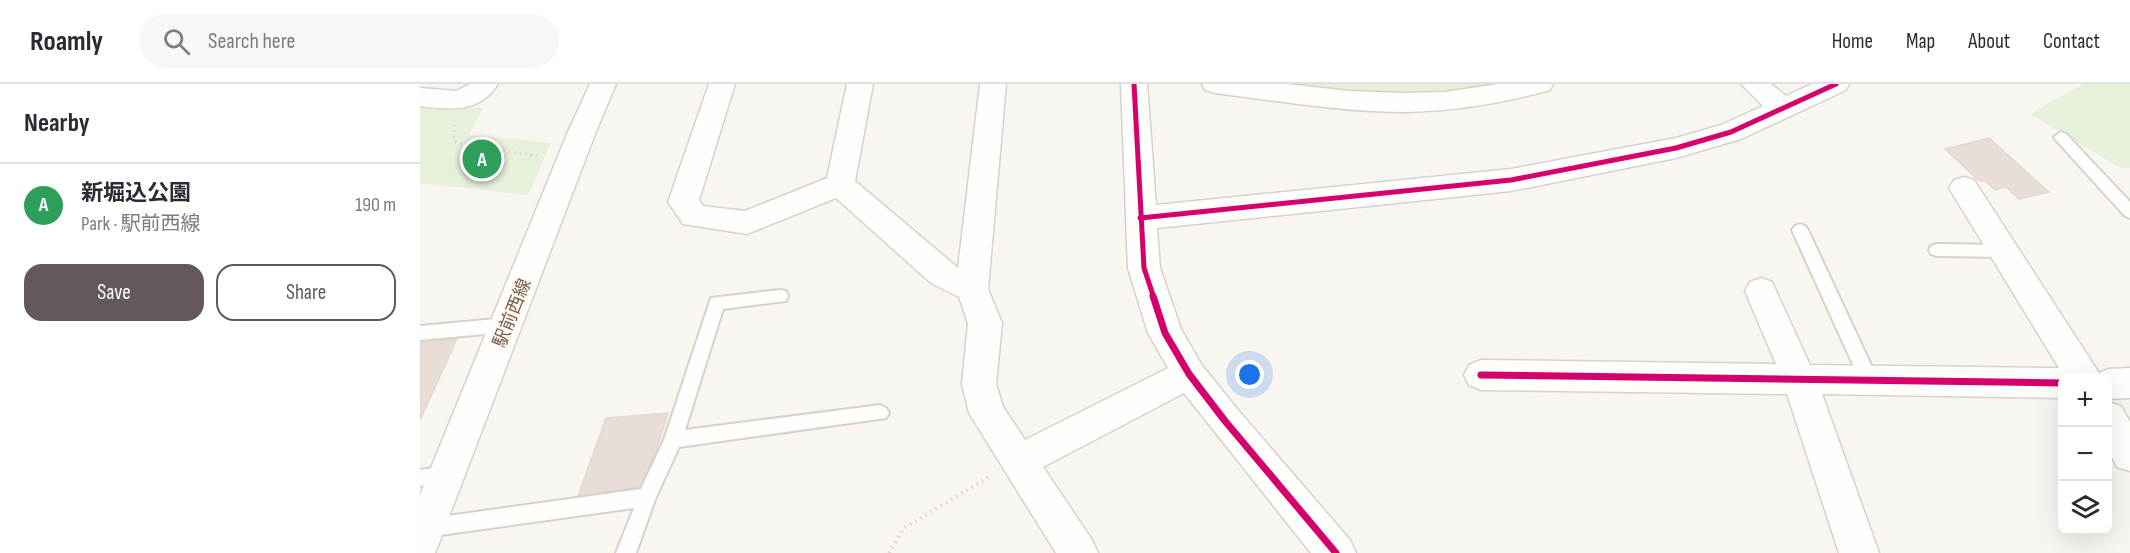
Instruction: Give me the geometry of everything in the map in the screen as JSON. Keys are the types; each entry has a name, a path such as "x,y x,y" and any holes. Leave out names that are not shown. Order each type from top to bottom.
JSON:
{"street":[{"path":"420,97 464,101 480,93 485,84"},
{"name":"駅前西線","path":"423,536 433,476 507,325 581,134 603,84"},
{"path":"722,84 683,202 694,216 747,223 840,184"},
{"path":"840,184 860,84"},
{"path":"993,84 972,289 985,323 979,384 987,413 1078,553"},
{"path":"1134,84 1144,268 1165,333 1189,374 1225,421 1336,553"},
{"path":"1215,84 1354,100 1431,102 1493,94 1540,84"},
{"path":"1754,84 1784,108"},
{"path":"1140,218 1511,180 1676,148 1731,132 1836,84"},
{"path":"840,184 942,274 972,289"},
{"path":"1964,188 2081,373"},
{"path":"1761,291 1800,380 1859,553"},
{"path":"1019,461 1189,374"},
{"path":"1481,375 2058,383"},
{"path":"2112,384 2130,383"},
{"path":"2112,424 2130,455"}],"lane":[{"path":"2061,137 2130,212"},
{"path":"1800,230 1869,380"},
{"path":"1937,250 2002,251"},
{"path":"626,553 647,497 673,440 717,303 780,296"},
{"path":"420,333 507,325"},
{"path":"673,440 880,413"},
{"path":"423,536 647,497"}],"path":[{"path":"454,140 460,144 543,156"},
{"path":"889,553 904,528 1019,461"}],"green space":[{"path":"1274,84 1503,84 1480,89 1394,96"},
{"path":"2083,84 2130,84 2130,168 2121,168 2030,114"},
{"path":"420,104 483,108 469,135 551,143 528,195 420,183"}],"building":[{"path":"1989,138 2049,192 2019,199 2006,187 1995,190 1984,180 1979,181 1945,149"},
{"path":"457,339 420,420 420,343"},
{"path":"668,413 656,452 639,487 578,496 606,418"}],"cycle path":[{"path":"1134,84 1144,268 1165,333 1189,374 1225,421 1336,553"},
{"path":"1140,218 1511,180 1676,148 1731,132 1836,84"},
{"path":"1481,375 2058,383"}],"place":[{"name":"新堀込公園","path":"482,159"}]}
